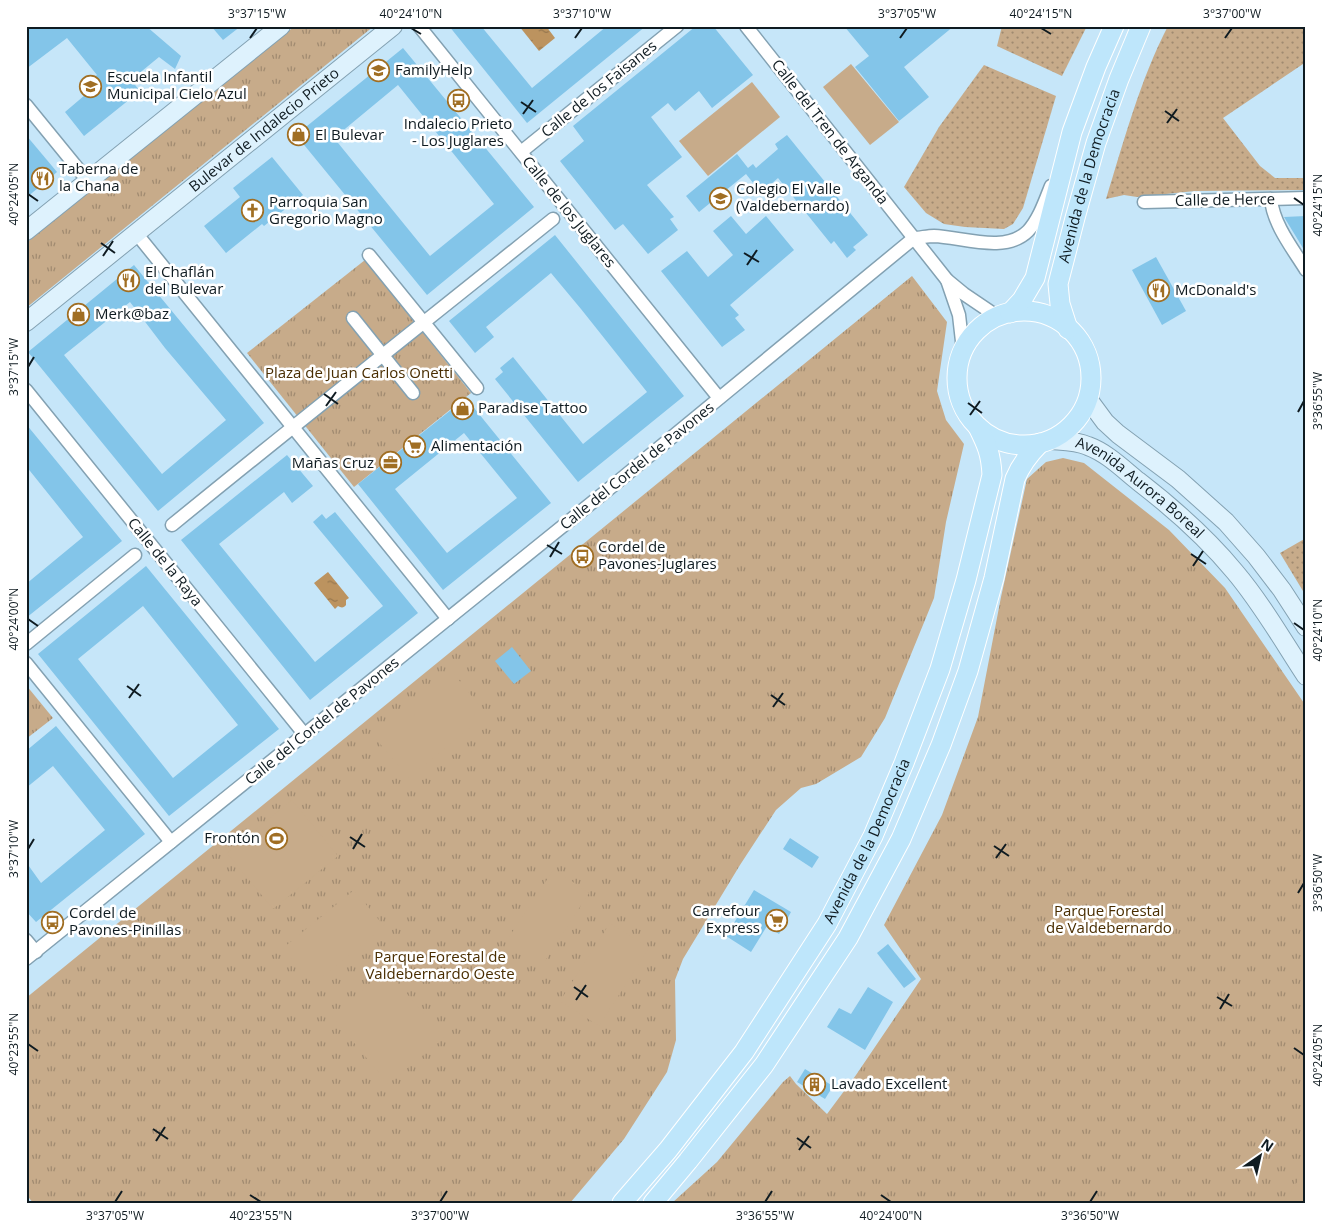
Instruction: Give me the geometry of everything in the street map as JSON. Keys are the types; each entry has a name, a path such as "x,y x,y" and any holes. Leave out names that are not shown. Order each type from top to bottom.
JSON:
{"main road":[{"name":"Avenida de la Democracia","path":"1004,315 1022,300 1035,278 1072,132 1096,67 1114,26"},
{"name":"Avenida de la Democracia","path":"1068,329 1062,314 1058,284 1096,143 1119,79 1141,26"},
{"path":"1021,312 1041,314 1068,329 1081,343 1088,360 1091,380 1088,399 1075,422 1059,435 1046,441 1029,445 1007,443 996,439 978,427 965,410 958,392 957,372 963,350 977,331 987,323 1004,315 1021,312"},
{"name":"Avenida de la Democracia","path":"622,1203 668,1150 744,1052 827,924 873,836 904,763 940,669 966,580 992,474 988,446 978,427"},
{"name":"Avenida de la Democracia","path":"652,1203 764,1065 848,938 901,839 941,745 968,671 994,578 1015,479 1020,466 1028,455 1046,441"}],"street":[{"path":"26,231 280,26"},
{"name":"Bulevar de Indalecio Prieto","path":"26,322 392,26"},
{"name":"Calle de los Juglares","path":"419,26 719,398"},
{"name":"Calle de los Faisanes","path":"521,152 677,26"},
{"name":"Calle del Tren de Arganda","path":"746,26 947,280 964,294 1004,315"},
{"path":"26,105 88,181"},
{"path":"914,238 933,236 994,243 1016,240 1029,230 1041,210 1072,132"},
{"name":"Calle de Herce","path":"1144,202 1306,198"},
{"path":"1271,199 1272,210 1276,220 1306,270"},
{"path":"172,525 553,219"},
{"path":"136,233 448,619"},
{"name":"Calle del Cordel de Pavones","path":"26,940 31,956 608,490 914,238"},
{"path":"369,254 477,388"},
{"name":"Calle del Tren de Arganda","path":"947,280 959,314 963,350"},
{"path":"353,318 413,394"},
{"name":"Calle de la Raya","path":"26,390 304,735"},
{"name":"Avenida Aurora Boreal","path":"1088,399 1118,434 1178,479 1226,522 1256,556 1282,590 1306,627"},
{"name":"Avenida Aurora Boreal","path":"1046,441 1075,442 1103,453 1162,499 1236,572 1306,676"},
{"path":"26,644 135,555"},
{"path":"26,663 171,842"}],"green space":[{"path":"295,26 374,26 26,308 26,243"},
{"path":"1002,26 1087,26 1062,76 997,46"},
{"path":"1168,26 1306,26 1306,62 1223,118 1260,166 1275,178 1306,178 1306,190 1195,191 1137,197 1124,195 1106,199 1141,89"},
{"path":"851,64 899,122 870,145 823,87"},
{"path":"984,65 1056,96 1023,208 1013,224 1004,229 944,224 926,213 904,187 939,127"},
{"path":"752,82 780,117 708,176 679,141"},
{"name":"Plaza de Juan Carlos Onetti","path":"365,260 471,393 354,487 247,353"},
{"name":"Parque Forestal de Valdebernardo Oeste","path":"912,276 947,322 937,391 946,420 964,444 946,522 934,598 885,718 861,757 816,784 801,788 776,810 683,959 675,980 676,1040 667,1072 624,1139 570,1203 33,1203 26,1194 26,998"},
{"name":"Parque Forestal de Valdebernardo","path":"1063,458 1084,463 1169,530 1225,588 1306,706 1306,1203 672,1203 717,1162 790,1076 827,1114 856,1075 921,979 884,925 942,815 978,717 1001,597 1027,479 1046,462"},
{"path":"1306,538 1306,596 1280,553"},
{"path":"454,674 486,714 409,778 376,739"},
{"path":"26,685 53,718 26,739"},
{"path":"292,800 338,856 273,909 227,853"},
{"path":"554,869 589,893 545,961 509,937"},
{"path":"354,890 384,926 313,985 283,948"},
{"path":"610,923 649,948 599,1026 560,1001"},
{"path":"387,970 444,1038 388,1084 332,1016"},
{"path":"1306,1169 1306,1203 1283,1203"}],"water":[{"path":"519,26 546,26 555,38 539,51"},
{"path":"328,572 349,598 343,607 338,606 335,609 314,583"}],"building":[{"path":"31,26 146,26 181,56 175,69 159,57 131,80 140,91 84,136 65,112 85,95 80,88 97,75 67,38 26,69 26,30"},
{"path":"211,26 241,26 223,40"},
{"path":"449,26 481,26 532,88 607,26 646,26 527,123"},
{"path":"696,26 713,26 753,75 712,108 699,91 675,111 668,103 651,117 682,157 647,185 674,217 670,219 678,230 648,254 623,224 615,230 560,161 584,141 573,126"},
{"path":"844,26 954,26 904,67 929,97 899,121 855,67 869,56"},
{"path":"403,48 534,207 427,295 296,135","holes":["398,85 494,204 430,256 334,138"]},
{"path":"26,135 57,172 26,198"},
{"path":"787,135 868,235 853,247 856,250 847,258 834,241 831,244 778,178 761,193 746,174 699,212 686,196 737,154 748,168 753,164 756,168 778,149 775,144"},
{"name":"Parroquia San Gregorio Magno","path":"272,157 303,195 264,226 262,224 226,253 204,226 240,197 233,188"},
{"path":"731,216 746,234 766,216 794,250 730,305 739,315 735,318 745,330 722,347 661,271 687,251 708,277 733,255 713,231"},
{"path":"1306,216 1306,253 1284,217"},
{"path":"555,235 684,396 578,482 495,379 503,372 500,368 513,357 583,444 647,392 581,309 551,273 486,327 494,337 475,353 449,321"},
{"name":"McDonald's","path":"1156,257 1186,311 1162,325 1132,270"},
{"path":"134,265 264,423 158,511 28,352","holes":["130,302 165,348 226,420 162,474 64,355"]},
{"path":"466,398 551,503 443,590 358,484","holes":["464,433 517,498 447,553 395,489"]},
{"path":"26,424 122,541 26,618 26,584 83,537 26,466"},
{"path":"287,455 313,486 292,503 284,492 219,544 315,662 383,606 313,522 322,514 326,519 335,512 418,613 310,700 181,540"},
{"path":"146,566 279,729 169,816 38,654","holes":["143,606 238,725 173,778 78,659"]},
{"path":"512,647 531,671 514,684 495,661"},
{"path":"56,726 145,834 36,922 26,911 26,862 41,883 105,830 53,766 26,788 26,751"},
{"path":"790,838 819,857 812,868 783,849"},
{"path":"754,890 791,912 779,934 767,926 751,952 726,936"},
{"path":"888,944 916,979 904,988 877,953"},
{"path":"868,987 893,1002 865,1050 827,1027 839,1008 851,1014"},
{"name":"Lavado Excellent","path":"805,1069 833,1086 825,1099 797,1082"}],"place":[{"name":"FamilyHelp","path":"379,70"},
{"name":"Escuela Infantil Municipal Cielo Azul","path":"91,86"},
{"name":"Indalecio Prieto - Los Juglares","path":"458,101"},
{"name":"El Bulevar","path":"299,135"},
{"name":"Taberna de la Chana","path":"43,178"},
{"name":"Colegio El Valle (Valdebernardo)","path":"720,198"},
{"name":"Parroquia San Gregorio Magno","path":"253,211"},
{"name":"El Chaflán del Bulevar","path":"129,281"},
{"name":"McDonald's","path":"1159,290"},
{"name":"Merk@baz","path":"79,314"},
{"name":"Paradise Tattoo","path":"462,408"},
{"name":"Alimentación","path":"415,446"},
{"name":"Mañas Cruz","path":"390,463"},
{"name":"Cordel de Pavones-Juglares","path":"582,556"},
{"name":"Frontón","path":"276,838"},
{"name":"Carrefour Express","path":"776,920"},
{"name":"Cordel de Pavones-Pinillas","path":"53,922"},
{"name":"Lavado Excellent","path":"815,1084"}]}
